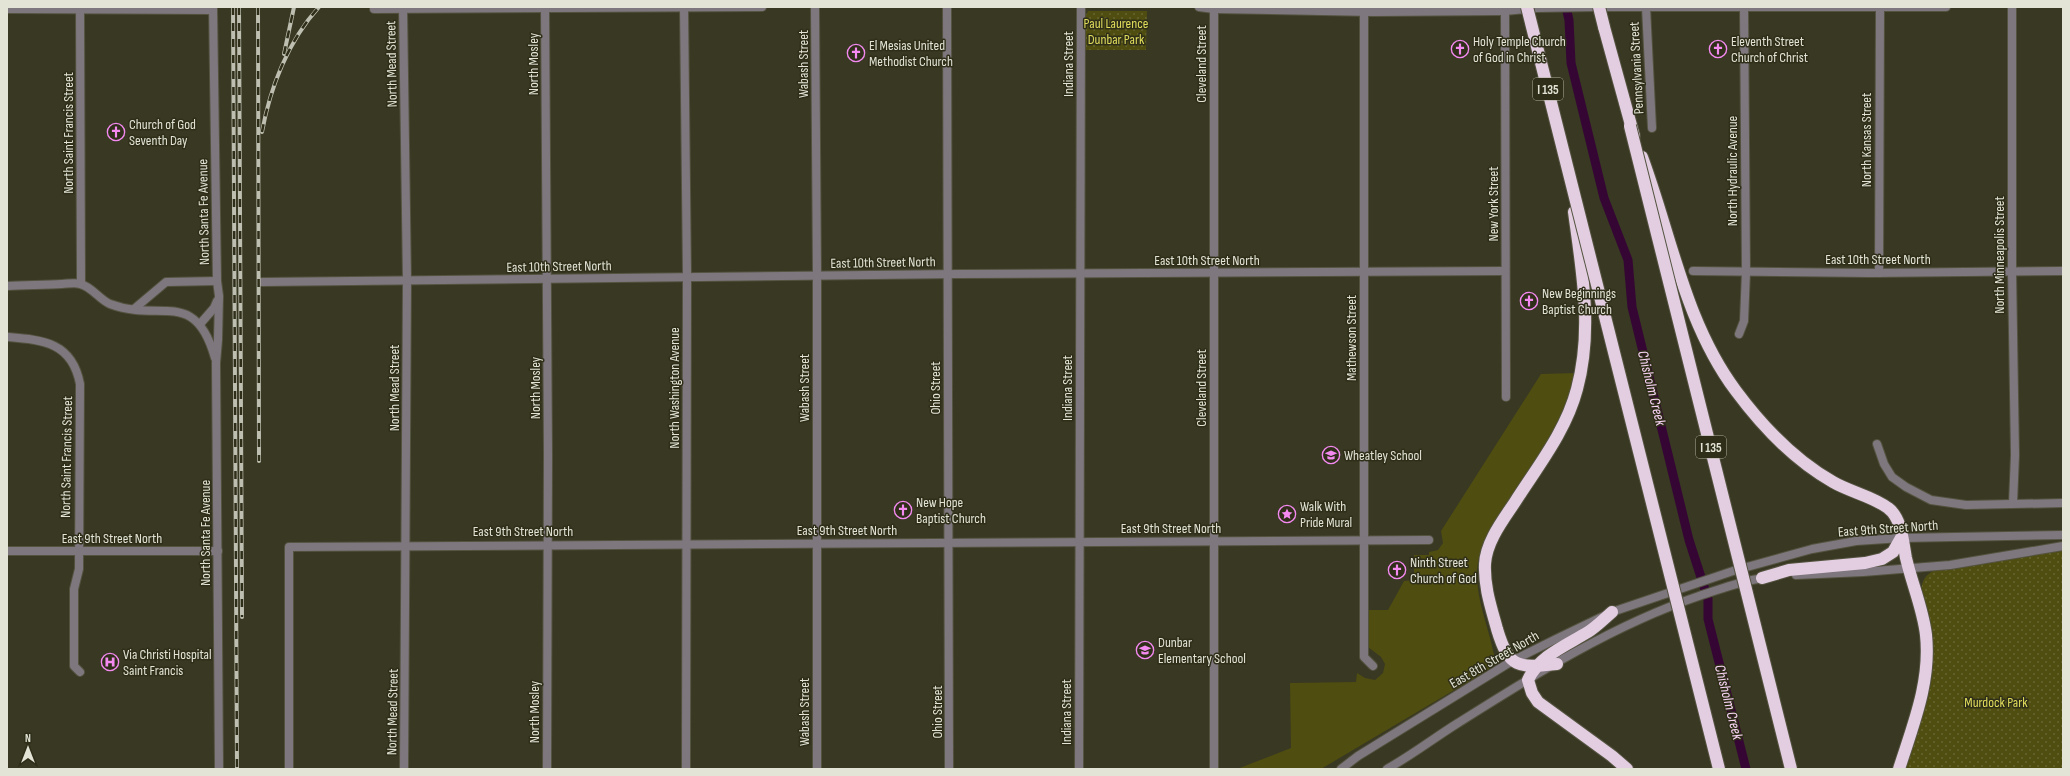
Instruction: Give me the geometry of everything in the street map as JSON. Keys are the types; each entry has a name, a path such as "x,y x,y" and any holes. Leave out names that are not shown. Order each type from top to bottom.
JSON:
{"highway":[{"name":"I 135","path":"1599,7 1791,769"},
{"name":"I 135","path":"1531,8 1569,171 1719,769"},
{"path":"1630,126 1657,196 1694,314 1718,366 1759,422 1804,464 1833,483 1890,509 1899,523 1901,538 1926,634 1927,667 1923,692 1899,769"},
{"path":"1557,664 1527,666 1512,661 1503,650 1485,586 1485,563 1490,543 1503,520 1560,432 1577,389 1585,352 1586,305 1569,171"},
{"path":"1762,578 1789,570 1865,563 1882,559 1893,552 1901,538"},
{"path":"1612,612 1589,631 1562,646 1536,666 1528,680 1532,693 1538,702 1612,756 1626,769"}],"street":[{"name":"North Washington Avenue","path":"684,7 687,277 686,769"},
{"path":"374,9 762,7"},
{"name":"Wabash Street","path":"815,7 817,276 817,769"},
{"name":"Ohio Street","path":"947,7 949,769"},
{"name":"Indiana Street","path":"1079,769 1081,7"},
{"path":"1199,7 1505,11 1531,8 1599,7 1946,7"},
{"name":"North Hydraulic Avenue","path":"1738,334 1744,321 1746,272 1744,7"},
{"name":"North Kansas Street","path":"1879,273 1880,7"},
{"name":"North Minneapolis Street","path":"2012,7 2012,271 2015,455 2013,503"},
{"name":"North Saint Francis Street","path":"80,8 81,284"},
{"path":"7,9 213,8"},
{"name":"North Santa Fe Avenue","path":"213,8 217,281 219,296 216,363 219,769"},
{"name":"North Mead Street","path":"403,8 407,281 404,769"},
{"name":"North Mosley","path":"545,8 547,279 547,769"},
{"name":"Cleveland Street","path":"1214,8 1214,769"},
{"name":"Pennsylvania Street","path":"1646,8 1652,128"},
{"name":"Mathewson Street","path":"1364,10 1364,657 1373,666"},
{"name":"New York Street","path":"1505,11 1506,397"},
{"name":"East 10th Street North","path":"1693,270 1879,273 2063,271"},
{"name":"East 10th Street North","path":"262,282 947,274 1505,271"},
{"path":"134,309 166,282 217,281"},
{"path":"7,286 81,284 110,304 134,309 167,310 188,315 200,324 210,340 216,363"},
{"path":"200,324 214,308 219,296"},
{"name":"North Saint Francis Street","path":"7,337 44,342 62,349 69,356 78,372 80,384 79,569 74,589 74,666 80,672"},
{"path":"1877,444 1884,464 1892,477 1923,498 1957,505 2063,503"},
{"name":"East 9th Street North","path":"1674,590 1736,570 1812,549 1856,541 1901,538 2063,534"},
{"name":"East 9th Street North","path":"290,769 289,547 547,544 1429,540"},
{"path":"1387,769 1528,680 1601,639 1679,603 1739,582 1762,578 1950,565 2063,546"},
{"name":"East 9th Street North","path":"7,552 218,551"},
{"name":"East 8th Street North","path":"1336,769 1512,661 1612,612 1674,590"},
{"path":"1341,769 1358,756"},
{"path":"1214,760 1218,769"}],"green space":[{"name":"Paul Laurence Dunbar Park","path":"1088,11 1147,11 1146,50 1086,50 1086,15"},
{"path":"1576,373 1570,402 1561,421 1496,520 1481,552 1477,575 1479,595 1494,655 1492,664 1488,670 1321,769 1237,769 1291,748 1290,683 1356,682 1357,673 1365,678 1375,680 1383,673 1385,664 1381,657 1368,647 1368,610 1388,610 1404,581 1414,580 1414,555 1429,555 1429,552 1438,550 1443,543 1441,531 1541,374"},
{"name":"Murdock Park","path":"2063,548 2063,769 1904,769 1923,713 1933,669 1931,638 1922,599 1922,585 1926,577 1938,569"}],"waterway":[{"name":"Chisholm Creek","path":"1566,7 1569,20 1571,63 1604,198 1628,260 1632,307 1689,540 1708,599 1708,619 1746,769"}],"railway":[{"path":"233,7 237,769"},
{"path":"239,7 242,617"},
{"path":"258,7 259,461"},
{"path":"284,54 294,7"},
{"path":"262,132 265,115 275,82 289,50 308,20 319,7"}],"place":[{"name":"Holy Temple Church of God in Christ","path":"1460,49"},
{"name":"Eleventh Street Church of Christ","path":"1718,49"},
{"name":"El Mesias United Methodist Church","path":"856,53"},
{"name":"Church of God Seventh Day","path":"116,132"},
{"name":"New Beginnings Baptist Church","path":"1529,301"},
{"name":"Wheatley School","path":"1331,455"},
{"name":"New Hope Baptist Church","path":"903,510"},
{"name":"Walk With Pride Mural","path":"1287,514"},
{"name":"Ninth Street Church of God","path":"1397,570"},
{"name":"Dunbar Elementary School","path":"1145,650"},
{"name":"Via Christi Hospital Saint Francis","path":"110,662"}]}
